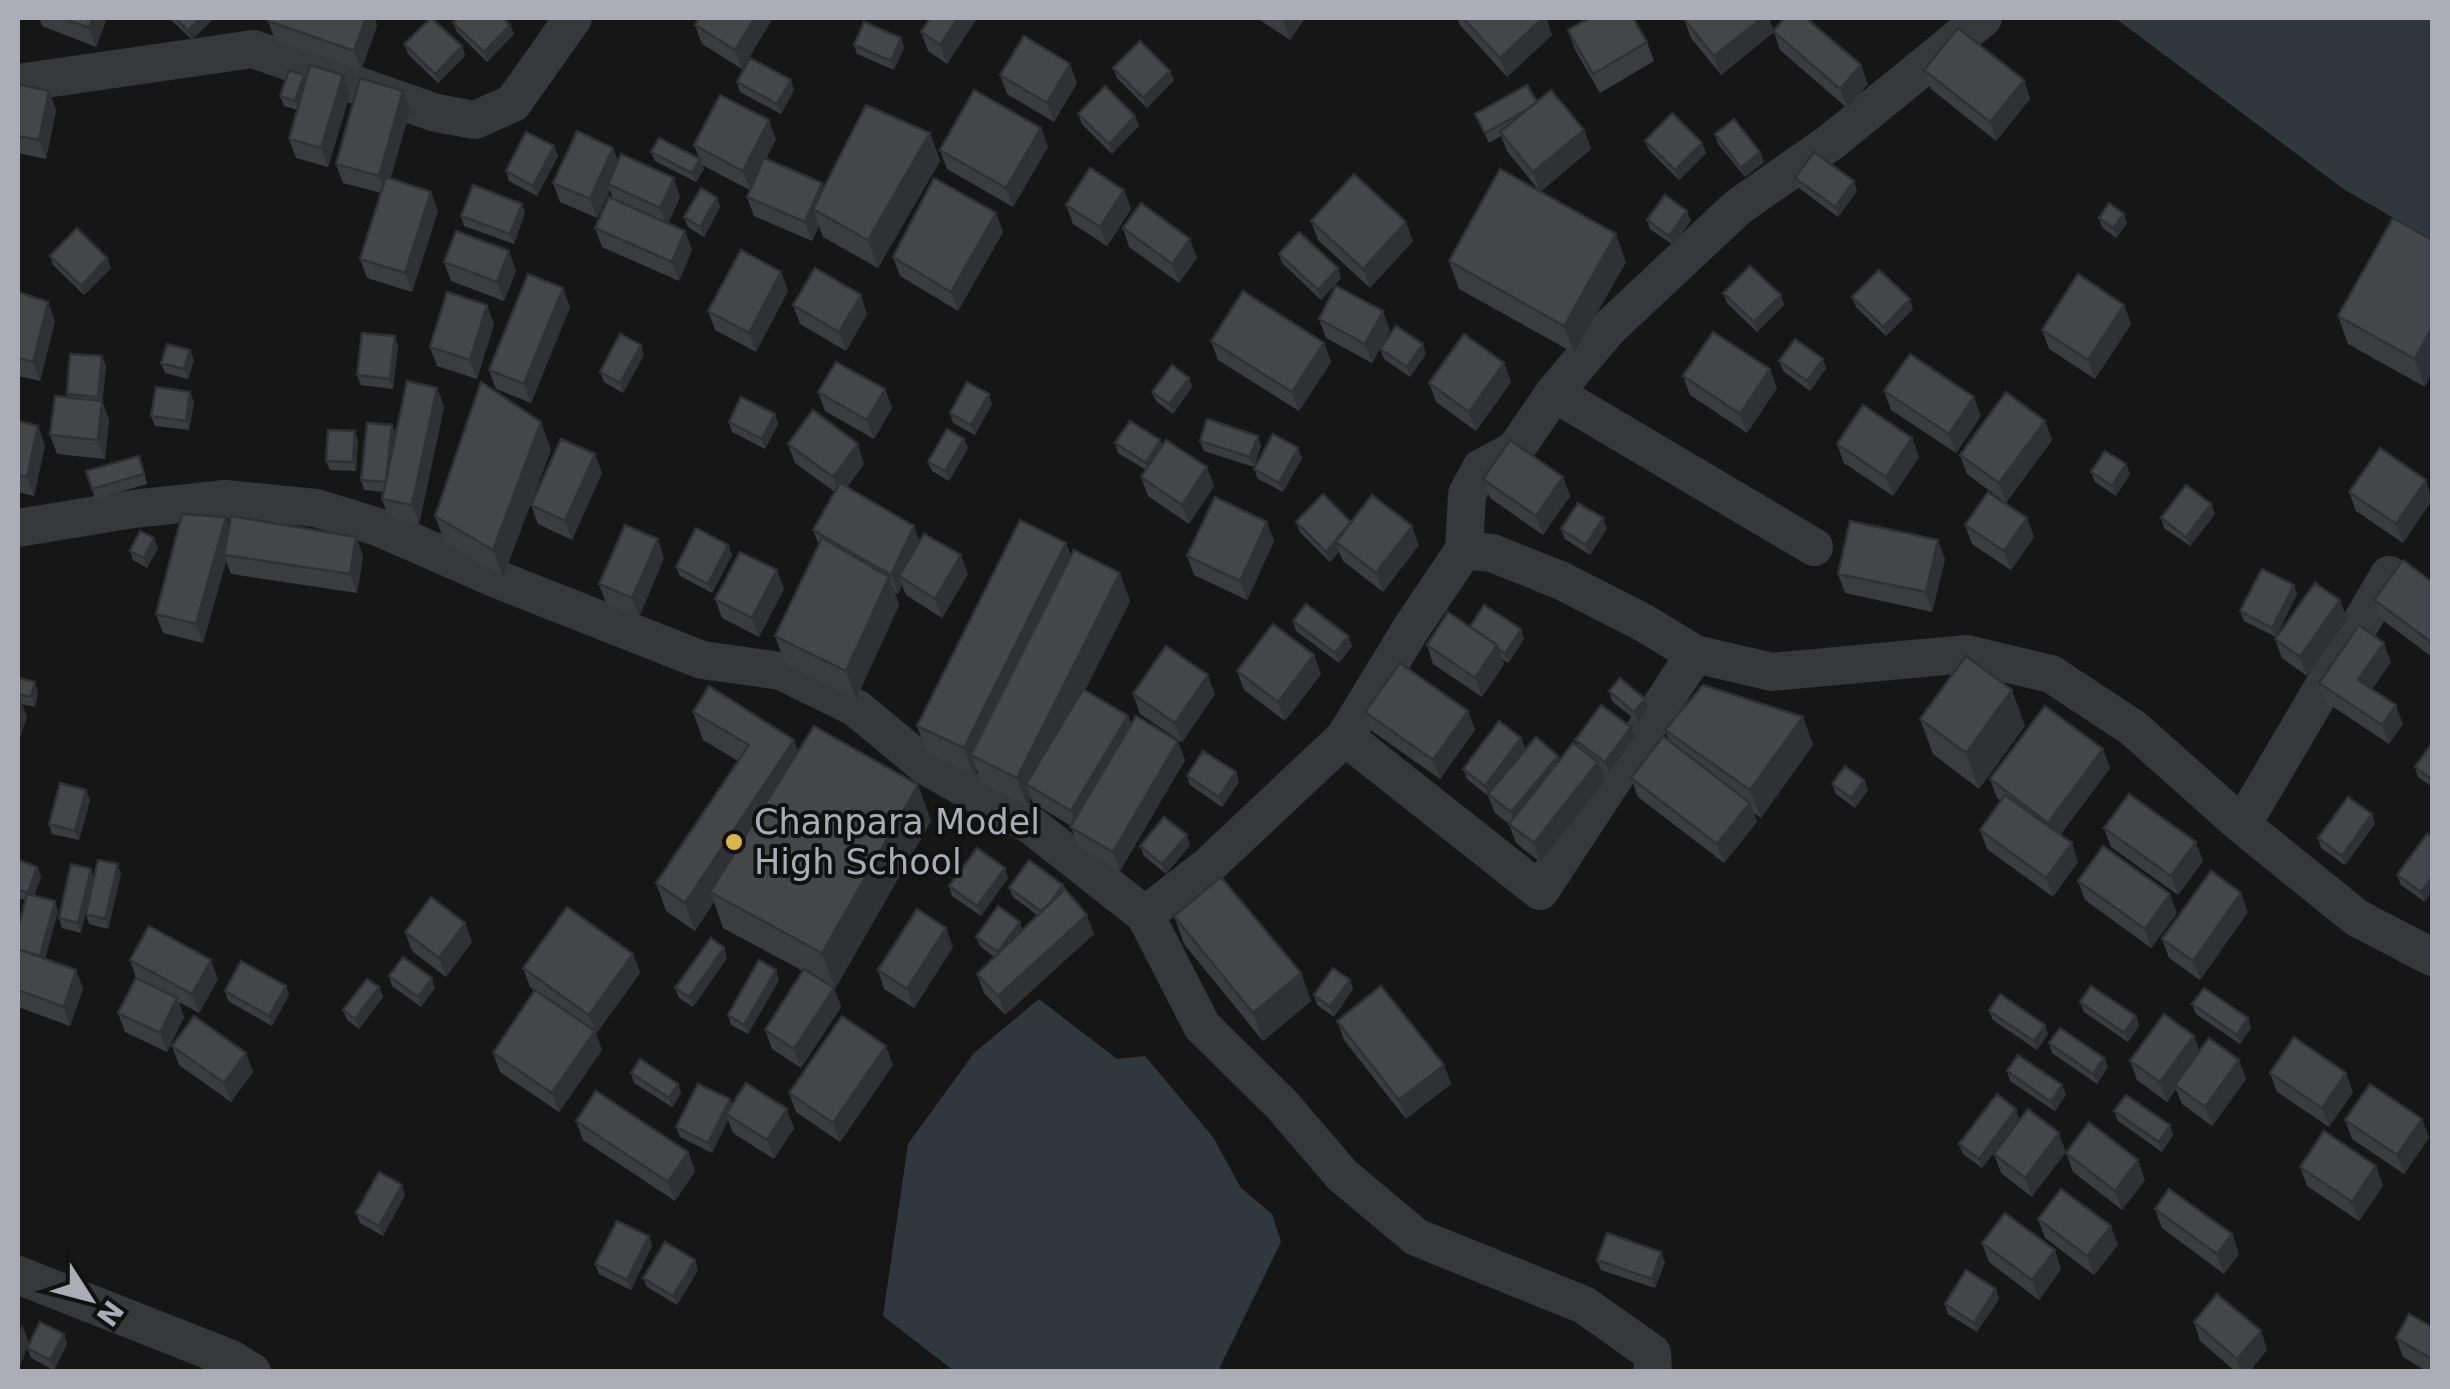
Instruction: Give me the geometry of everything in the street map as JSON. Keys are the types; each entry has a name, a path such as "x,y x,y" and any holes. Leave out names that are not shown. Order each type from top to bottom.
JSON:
{"street":[{"path":"18,83 256,33 436,112 475,120 513,103 573,18"},
{"path":"1145,915 1208,866 1345,737 1464,550 1467,494 1481,468 1515,450 1554,393 1608,329 1738,207 1831,142 1983,18"},
{"path":"1554,393 1814,547"},
{"path":"18,528 225,499 316,508 378,528 702,660 782,672 856,708 926,766 1032,826 1145,915 1202,1026 1283,1106 1342,1175 1416,1237 1584,1305 1652,1353 1653,1372"},
{"path":"1464,550 1492,552 1562,581 1695,654 1772,672 1967,654 2051,674 2134,728 2242,825 2357,918 2432,957"},
{"path":"2242,825 2388,575"},
{"path":"1345,737 1540,892 1695,654"},
{"path":"18,1275 231,1359 252,1372"}],"shaded area":[{"path":"2115,18 2432,18 2432,240 2342,188"},
{"path":"1039,999 1117,1059 1145,1056 1213,1137 1241,1188 1272,1214 1281,1242 1218,1371 954,1371 883,1316 908,1144 974,1053"}],"building":[{"path":"62,18 93,18 89,28"},
{"path":"175,18 201,18 188,31"},
{"path":"366,18 354,51 268,21"},
{"path":"431,18 462,46 435,74 404,44"},
{"path":"458,18 503,18 510,25 484,52 453,23"},
{"path":"699,18 755,18 735,50 695,25"},
{"path":"930,18 958,18 940,45 921,32"},
{"path":"1463,18 1543,18 1500,58"},
{"path":"1590,18 1633,18 1647,42 1593,74 1568,30"},
{"path":"1686,18 1762,18 1714,56"},
{"path":"1785,18 1806,18 1861,65 1840,89 1773,31"},
{"path":"864,22 901,38 891,61 854,45"},
{"path":"1958,28 2024,80 1990,122 1924,70"},
{"path":"1024,36 1070,64 1047,103 1000,75"},
{"path":"1140,41 1170,71 1143,98 1113,68"},
{"path":"750,58 791,80 777,104 737,82"},
{"path":"310,65 343,75 321,148 289,139"},
{"path":"289,70 304,75 295,101 280,96"},
{"path":"360,78 403,91 379,176 336,164"},
{"path":"18,84 49,91 39,140 18,136"},
{"path":"1527,85 1537,102 1485,133 1475,114"},
{"path":"1105,86 1135,116 1109,144 1078,114"},
{"path":"974,90 1041,128 1006,188 940,150"},
{"path":"1551,90 1584,130 1533,172 1500,132"},
{"path":"720,95 769,120 743,171 694,145"},
{"path":"866,105 930,133 868,240 813,209"},
{"path":"1672,113 1702,143 1675,170 1645,141"},
{"path":"1734,119 1760,152 1741,168 1715,134"},
{"path":"577,131 613,148 590,199 553,183"},
{"path":"526,132 554,146 533,186 506,171"},
{"path":"659,138 700,159 692,173 651,152"},
{"path":"1814,152 1854,181 1835,207 1795,178"},
{"path":"621,154 674,178 660,208 608,184"},
{"path":"764,158 822,183 805,222 747,197"},
{"path":"1090,168 1124,190 1100,227 1066,205"},
{"path":"1500,169 1616,234 1564,326 1449,261"},
{"path":"1354,174 1406,222 1363,269 1311,221"},
{"path":"386,177 431,192 405,273 360,259"},
{"path":"934,178 996,213 951,292 893,257"},
{"path":"473,185 522,204 510,234 461,216"},
{"path":"701,188 717,198 700,227 684,217"},
{"path":"1665,195 1687,211 1669,236 1647,220"},
{"path":"609,197 685,231 672,262 595,228"},
{"path":"1141,203 1190,239 1172,264 1123,228"},
{"path":"2109,203 2124,214 2113,228 2099,218"},
{"path":"2393,218 2432,240 2432,327 2415,359 2338,316"},
{"path":"77,228 107,258 81,286 50,256"},
{"path":"456,231 509,251 497,282 444,262"},
{"path":"1299,232 1338,268 1318,290 1279,254"},
{"path":"741,250 781,272 749,333 708,311"},
{"path":"1750,266 1781,295 1754,322 1723,293"},
{"path":"815,268 861,295 839,332 793,305"},
{"path":"1879,270 1910,299 1883,327 1852,297"},
{"path":"528,274 563,288 524,384 489,370"},
{"path":"2078,274 2124,305 2088,360 2042,330"},
{"path":"1336,286 1383,311 1365,344 1319,319"},
{"path":"1243,291 1324,343 1292,392 1211,341"},
{"path":"18,292 48,302 33,362 18,358"},
{"path":"447,292 487,305 470,360 430,347"},
{"path":"1396,326 1423,344 1407,367 1380,349"},
{"path":"1713,332 1770,369 1740,414 1683,376"},
{"path":"362,333 395,336 390,379 357,375"},
{"path":"620,334 641,345 620,383 600,372"},
{"path":"1464,334 1504,363 1469,412 1429,383"},
{"path":"1795,339 1823,359 1807,381 1779,361"},
{"path":"167,344 190,350 184,369 161,363"},
{"path":"70,354 102,356 98,397 67,394"},
{"path":"1910,354 1974,397 1949,434 1884,391"},
{"path":"836,362 885,389 867,420 818,392"},
{"path":"1172,365 1189,378 1169,404 1152,392"},
{"path":"407,381 437,388 412,505 382,499"},
{"path":"481,382 541,422 493,550 435,516"},
{"path":"967,382 989,394 971,425 950,413"},
{"path":"156,387 190,392 186,421 151,416"},
{"path":"2006,392 2045,421 1999,483 1960,455"},
{"path":"55,396 102,401 98,440 50,435"},
{"path":"741,397 775,414 762,439 729,422"},
{"path":"1863,405 1912,438 1886,477 1837,444"},
{"path":"813,410 858,444 833,477 788,444"},
{"path":"1207,419 1258,436 1250,457 1200,441"},
{"path":"18,421 38,426 27,477 18,475"},
{"path":"1130,421 1160,440 1146,463 1115,443"},
{"path":"367,423 392,425 386,482 361,480"},
{"path":"947,429 964,439 945,471 928,462"},
{"path":"328,430 355,431 353,462 326,461"},
{"path":"1273,434 1298,448 1279,483 1254,469"},
{"path":"561,439 595,454 565,521 531,505"},
{"path":"1166,440 1207,467 1182,505 1141,477"},
{"path":"1510,440 1563,477 1536,516 1483,479"},
{"path":"2380,448 2426,480 2396,524 2349,492"},
{"path":"2105,451 2126,464 2112,486 2091,472"},
{"path":"139,456 144,474 92,489 86,471"},
{"path":"840,483 914,526 891,575 813,530"},
{"path":"2186,485 2211,504 2186,537 2161,518"},
{"path":"1988,492 2027,518 2004,551 1965,525"},
{"path":"1323,494 1351,522 1326,552 1296,522"},
{"path":"1372,495 1412,526 1376,573 1336,542"},
{"path":"1215,497 1267,522 1240,581 1187,556"},
{"path":"1578,503 1603,518 1586,545 1561,529"},
{"path":"182,514 226,517 196,624 156,614"},
{"path":"231,516 356,537 350,574 224,555"},
{"path":"1020,520 1066,543 964,748 917,726"},
{"path":"1850,521 1938,540 1926,592 1838,574"},
{"path":"625,525 658,539 632,598 599,584"},
{"path":"696,528 728,545 708,584 676,567"},
{"path":"140,531 154,538 144,558 130,551"},
{"path":"924,534 961,555 935,599 899,576"},
{"path":"822,538 889,577 846,671 775,636"},
{"path":"1074,550 1120,573 1017,778 971,755"},
{"path":"740,552 777,570 752,618 715,599"},
{"path":"2403,560 2432,582 2431,642 2374,600"},
{"path":"2262,569 2294,585 2272,628 2240,611"},
{"path":"2315,583 2340,600 2300,657 2275,639"},
{"path":"1306,604 1348,636 1335,653 1293,621"},
{"path":"1484,605 1521,629 1505,654 1470,627"},
{"path":"1448,612 1497,645 1475,678 1427,645"},
{"path":"1273,624 1314,655 1278,702 1237,671"},
{"path":"2359,625 2384,643 2358,680 2396,705 2382,725 2319,683"},
{"path":"1166,646 1208,675 1175,723 1133,694"},
{"path":"1966,656 2012,690 1966,753 1920,719"},
{"path":"1400,663 1468,711 1433,760 1365,712"},
{"path":"18,678 35,682 31,697 18,694"},
{"path":"1620,678 1645,699 1634,712 1609,691"},
{"path":"1703,685 1803,717 1750,790 1665,730"},
{"path":"709,686 794,740 685,903 656,883 749,745 693,712"},
{"path":"1083,689 1128,716 1071,811 1026,784"},
{"path":"1601,705 1631,727 1605,762 1575,740"},
{"path":"2045,706 2103,749 2048,823 1990,779"},
{"path":"1136,716 1178,741 1113,852 1070,827"},
{"path":"1499,721 1521,738 1485,786 1463,769"},
{"path":"814,726 918,785 822,953 710,892"},
{"path":"1663,736 1750,803 1717,844 1631,778"},
{"path":"1536,737 1558,756 1511,812 1488,794"},
{"path":"1573,743 1598,762 1534,843 1509,824"},
{"path":"2432,743 2432,780 2415,767"},
{"path":"1203,751 1236,772 1219,797 1187,776"},
{"path":"1845,766 1864,780 1851,798 1832,784"},
{"path":"60,783 86,790 75,831 49,824"},
{"path":"2129,794 2196,842 2171,876 2104,828"},
{"path":"2005,795 2072,843 2046,878 1980,830"},
{"path":"2348,797 2372,814 2342,856 2318,838"},
{"path":"1164,817 1187,835 1162,864 1140,846"},
{"path":"2427,834 2432,837 2432,877 2421,892 2397,875"},
{"path":"2103,846 2170,894 2145,929 2078,881"},
{"path":"977,848 1005,868 977,906 949,886"},
{"path":"18,860 37,867 28,893 18,889"},
{"path":"98,860 118,864 105,919 86,914"},
{"path":"1029,860 1063,885 1041,911 1009,888"},
{"path":"71,864 91,869 78,923 59,918"},
{"path":"2211,871 2241,893 2193,961 2162,939"},
{"path":"1221,877 1301,973 1253,1013 1174,916"},
{"path":"1065,889 1087,915 998,996 977,974"},
{"path":"27,894 55,901 40,956 18,949 18,929"},
{"path":"431,897 465,923 439,958 405,932"},
{"path":"998,906 1020,922 998,952 976,937"},
{"path":"567,907 633,954 589,1015 523,968"},
{"path":"917,909 946,928 907,989 878,970"},
{"path":"149,926 211,960 192,994 130,960"},
{"path":"711,938 724,948 689,997 675,988"},
{"path":"18,949 76,970 64,1007 18,990"},
{"path":"403,957 432,978 418,997 389,976"},
{"path":"759,960 776,970 744,1025 728,1015"},
{"path":"241,961 286,986 269,1016 225,991"},
{"path":"1333,968 1350,980 1330,1007 1314,995"},
{"path":"804,969 834,988 794,1049 765,1030"},
{"path":"136,978 177,998 160,1033 118,1013"},
{"path":"367,979 379,987 355,1019 343,1010"},
{"path":"1381,986 1444,1065 1399,1100 1337,1021"},
{"path":"2091,986 2136,1016 2124,1033 2080,1002"},
{"path":"2204,988 2248,1018 2237,1035 2192,1004"},
{"path":"535,990 595,1031 552,1093 493,1053"},
{"path":"2000,994 2045,1025 2034,1041 1989,1011"},
{"path":"2164,1014 2194,1036 2160,1082 2130,1061"},
{"path":"194,1016 246,1053 224,1083 172,1046"},
{"path":"842,1016 886,1046 833,1123 789,1093"},
{"path":"2060,1028 2104,1058 2093,1074 2049,1043"},
{"path":"2294,1037 2346,1073 2322,1108 2270,1073"},
{"path":"2209,1038 2239,1060 2205,1107 2175,1085"},
{"path":"2018,1055 2062,1085 2051,1102 2007,1071"},
{"path":"640,1059 678,1084 669,1098 631,1073"},
{"path":"746,1083 787,1109 767,1140 726,1114"},
{"path":"698,1084 730,1099 708,1143 676,1127"},
{"path":"2370,1084 2422,1119 2397,1155 2345,1120"},
{"path":"596,1091 688,1152 668,1182 576,1121"},
{"path":"1997,1094 2016,1109 1979,1159 1959,1144"},
{"path":"2126,1095 2170,1125 2159,1142 2114,1111"},
{"path":"2028,1109 2059,1133 2025,1178 1994,1154"},
{"path":"2089,1122 2138,1160 2115,1191 2066,1153"},
{"path":"2324,1131 2376,1166 2352,1202 2300,1167"},
{"path":"379,1172 402,1185 379,1226 356,1213"},
{"path":"2061,1189 2111,1226 2087,1256 2038,1219"},
{"path":"2169,1189 2232,1234 2217,1254 2155,1209"},
{"path":"2005,1213 2055,1250 2032,1280 1982,1243"},
{"path":"617,1221 649,1236 627,1280 595,1264"},
{"path":"1607,1233 1661,1252 1652,1279 1597,1260"},
{"path":"665,1242 695,1260 673,1296 643,1278"},
{"path":"1966,1270 1996,1289 1974,1323 1945,1304"},
{"path":"2217,1294 2261,1331 2237,1359 2194,1322"},
{"path":"2409,1314 2432,1327 2432,1359 2396,1338"},
{"path":"40,1322 64,1334 50,1360 27,1348"}],"place":[{"name":"Chanpara Model High School","path":"734,842"}]}
